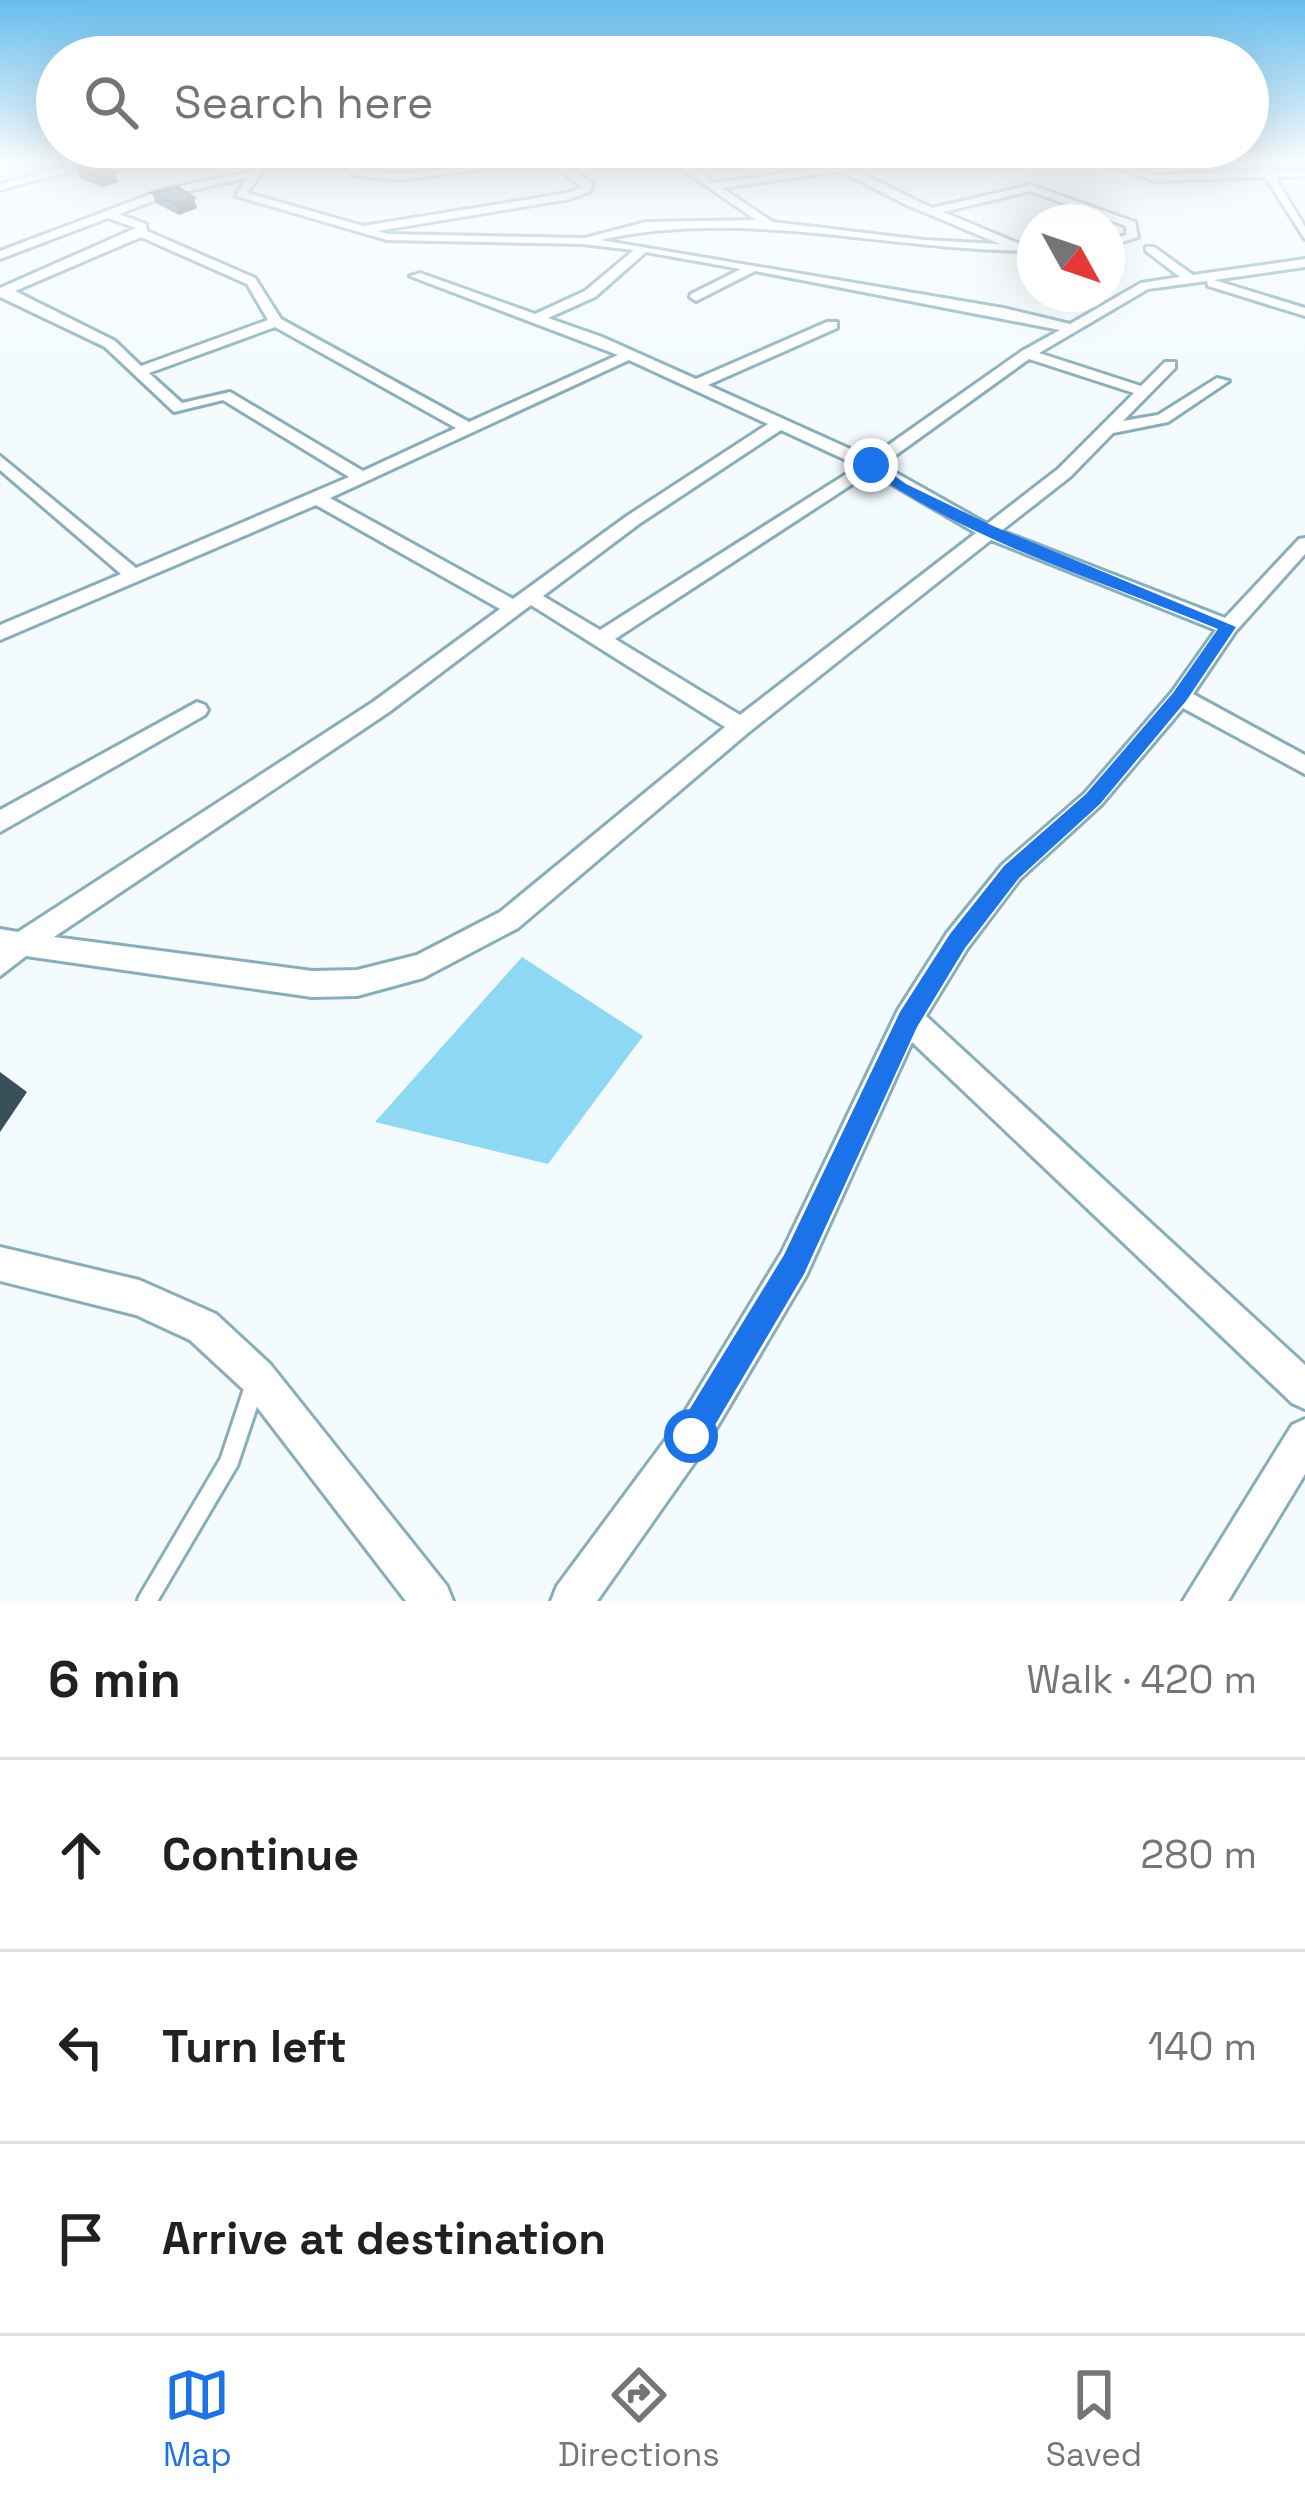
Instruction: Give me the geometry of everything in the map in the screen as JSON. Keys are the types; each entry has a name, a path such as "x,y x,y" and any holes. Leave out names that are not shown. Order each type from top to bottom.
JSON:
{"street":[{"path":"0,255 51,235"},
{"path":"3,292 137,235"},
{"path":"145,235 251,281 259,288 265,312 276,322 469,429"},
{"path":"385,235 406,239 582,241 644,248 1074,329"},
{"path":"582,241 608,235"},
{"path":"856,235 938,245 1017,248"},
{"path":"539,317 590,294 644,248"},
{"path":"1150,249 1197,280 1305,312"},
{"path":"600,640 871,465 1027,354 1145,286 1305,263"},
{"path":"696,297 752,268"},
{"path":"416,276 539,317 871,465 901,487 988,530 1228,627"},
{"path":"3,292 110,344 143,370 179,410 225,394 361,477"},
{"path":"143,370 276,322"},
{"path":"693,386 832,325"},
{"path":"1027,354 1144,392"},
{"path":"0,633 317,498 626,356"},
{"path":"7,949 312,984 357,983 423,966 509,920 741,726 1064,473 1169,365"},
{"path":"1111,428 1163,419 1222,381"},
{"path":"7,949 380,707 634,520 778,424"},
{"path":"0,461 135,577"},
{"path":"317,498 600,640 741,726"},
{"path":"572,1601 691,1436 794,1264 908,1019 957,941 1011,872 1093,799 1180,697 1228,627 1295,565 1305,543"},
{"path":"1180,697 1305,765"},
{"path":"0,822 196,710"},
{"path":"908,1019 1305,1390"},
{"path":"0,1264 139,1298 203,1328 257,1377 433,1601"},
{"path":"1204,1601 1305,1438"}],"lane":[{"path":"147,1601 229,1462 257,1377"}],"shaded area":[{"path":"522,957 643,1036 548,1164 375,1122"}],"route":[{"path":"691,1436 794,1264 908,1019 957,941 1011,872 1093,799 1180,697 1228,627 988,530 901,487 871,465"}]}
